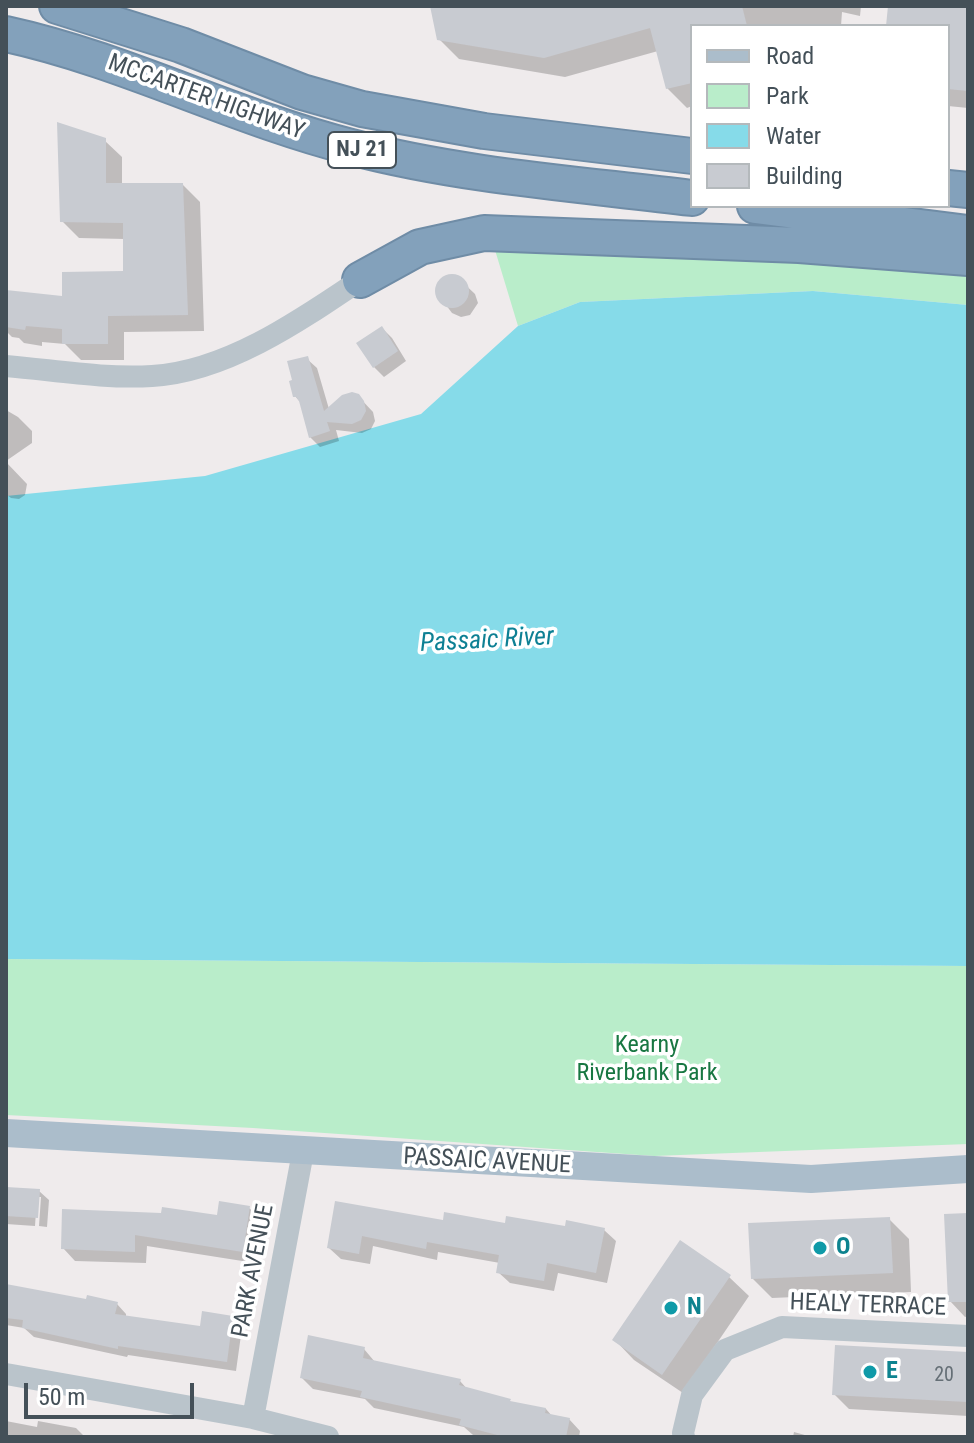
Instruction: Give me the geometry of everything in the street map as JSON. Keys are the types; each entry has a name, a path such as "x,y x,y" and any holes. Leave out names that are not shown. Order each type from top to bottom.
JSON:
{"highway":[{"name":"NJ 21","path":"57,6 123,25 302,92 362,109 484,131 690,156"},
{"name":"MCCARTER HIGHWAY","path":"6,34 110,63 274,125 352,148 479,171 690,198"},
{"path":"771,208 968,233"},
{"path":"360,280 420,247 484,233 799,245 968,258"}],"main road":[{"name":"PASSAIC AVENUE","path":"6,1133 811,1179 968,1169"}],"street":[{"path":"6,366 114,376 153,376 188,370 263,340 300,320 360,280"},
{"name":"PARK AVENUE","path":"253,1418 303,1152"},
{"name":"HEALY TERRACE","path":"684,1437 692,1395 725,1350 782,1327 968,1336"},
{"path":"6,1374 253,1418 328,1437"}],"green space":[{"path":"495,250 680,254 968,276 968,305 813,291 580,302 518,326"},
{"name":"Kearny Riverbank Park","path":"6,959 968,966 968,1144 654,1156 253,1128 6,1115"}],"water":[{"name":"Passaic River","path":"813,291 968,305 968,966 6,959 6,496 205,476 421,414 518,326 580,302"}],"building":[{"path":"430,6 742,6 746,24 690,24 690,83 666,89 650,28 544,58 437,40"},
{"path":"888,6 968,6 968,91 950,89 950,24 886,24"},
{"path":"57,122 106,138 106,183 183,183 188,315 108,316 108,344 62,344 62,329 6,327 6,290 62,296 62,272 123,271 123,223 60,222"},
{"path":"452,274 464,279 469,291 464,303 452,308 440,303 435,291 440,279"},
{"path":"382,326 398,351 373,368 356,343"},
{"path":"308,356 324,411 342,395 352,392 359,394 364,401 366,411 361,420 352,424 327,422 330,431 309,438 299,401 293,397 287,361"},
{"path":"6,1187 40,1189 38,1218 6,1216"},
{"path":"219,1201 250,1206 243,1252 135,1235 135,1252 61,1249 62,1209 161,1213 162,1207 217,1215"},
{"path":"335,1201 443,1220 444,1212 505,1223 506,1216 565,1226 566,1220 605,1228 596,1273 547,1263 544,1281 496,1273 499,1255 427,1242 426,1249 362,1236 359,1254 327,1248"},
{"path":"968,1213 968,1302 948,1302 944,1214"},
{"name":"O","path":"890,1217 893,1273 751,1279 748,1223"},
{"name":"N","path":"680,1240 731,1275 662,1375 612,1340"},
{"path":"6,1284 86,1299 87,1295 118,1302 115,1314 200,1326 202,1311 233,1316 227,1362 118,1346 118,1349 22,1328 23,1320 6,1318"},
{"path":"308,1335 365,1347 363,1358 461,1379 459,1385 510,1401 546,1408 545,1413 570,1418 566,1437 505,1437 459,1425 461,1419 360,1397 362,1391 300,1378"},
{"path":"835,1345 968,1352 968,1402 832,1395"}],"place":[{"name":"O","path":"820,1248"},
{"name":"N","path":"671,1308"},
{"name":"E","path":"870,1372"}]}
